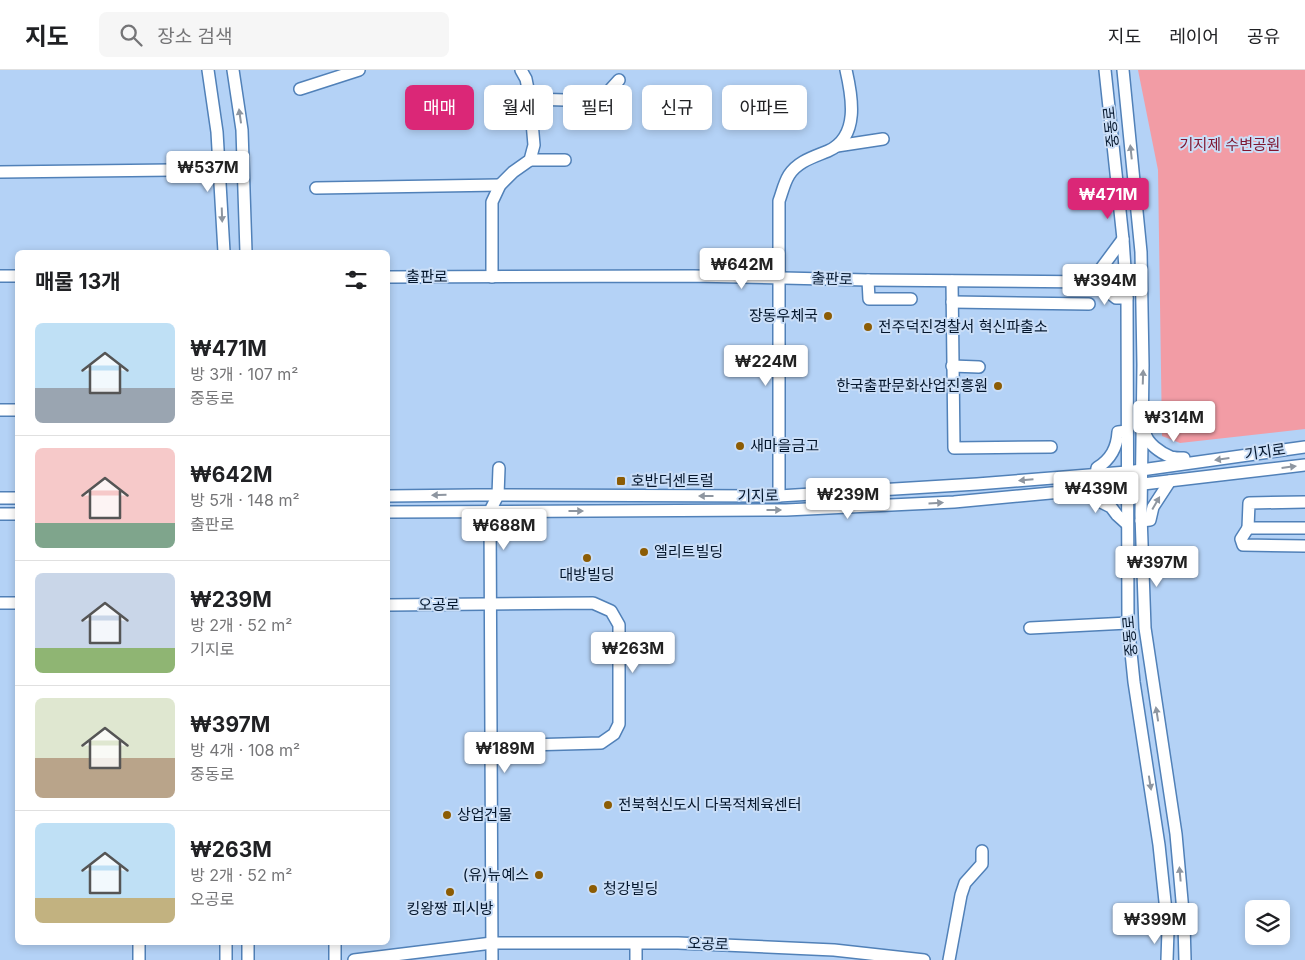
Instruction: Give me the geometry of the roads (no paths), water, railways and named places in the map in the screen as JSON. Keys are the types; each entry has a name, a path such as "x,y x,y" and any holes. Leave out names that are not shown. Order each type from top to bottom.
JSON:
{"street":[{"path":"208,70 217,132 224,250"},
{"path":"233,70 242,130 246,250"},
{"path":"300,89 359,70"},
{"path":"521,70 527,85"},
{"path":"837,146 845,135 852,113 846,70"},
{"name":"중동로","path":"1104,70 1123,239 1127,298 1126,524 1128,623 1134,682 1159,845 1168,930 1167,960"},
{"name":"중동로","path":"1123,70 1141,252 1143,365 1141,521 1145,628 1176,834 1184,923 1185,960"},
{"path":"553,100 600,101 619,80"},
{"path":"530,160 534,145 533,130"},
{"path":"779,496 779,201 789,175 800,164 837,146 883,139"},
{"path":"492,277 492,202 500,185 513,172 530,160 565,160"},
{"path":"0,172 173,170"},
{"path":"316,188 500,185"},
{"path":"1123,239 1100,270 1096,282 1116,298 1127,298"},
{"path":"0,276 15,276"},
{"name":"출판로","path":"390,277 693,276 1096,282"},
{"path":"868,280 869,299 911,299"},
{"path":"952,281 954,448 1051,447"},
{"path":"952,302 1089,304"},
{"path":"952,366 979,367"},
{"path":"0,410 15,410"},
{"path":"1141,428 1145,432 1149,443 1172,457 1184,458 1184,464"},
{"path":"1096,475 1097,468 1111,457 1117,442 1118,432 1127,431"},
{"name":"기지로","path":"390,496 498,494 779,496 1096,475 1305,447"},
{"name":"기지로","path":"390,512 786,510 954,502 1126,486 1305,465"},
{"path":"492,960 490,511 498,494 499,468"},
{"path":"1141,521 1150,520 1153,507 1170,481"},
{"path":"1088,490 1091,497 1111,507 1126,524"},
{"path":"0,498 15,498"},
{"path":"1305,502 1249,503 1248,528 1241,539 1243,545 1305,546"},
{"path":"0,514 15,514"},
{"path":"1248,528 1305,528"},
{"path":"0,603 15,603"},
{"name":"오공로","path":"390,605 593,603 611,611 619,625 620,724 614,734 601,743 492,746"},
{"path":"1030,628 1128,623"},
{"path":"949,960 961,895 965,883 982,864 982,851"},
{"name":"오공로","path":"354,960 492,943 678,943 834,950 924,960"},
{"path":"636,944 636,960"},
{"path":"139,945 139,960"},
{"path":"226,945 226,960"},
{"path":"248,945 248,960"},
{"path":"335,945 335,960"}],"place":[{"name":"장동우체국","path":"828,316"},
{"name":"전주덕진경찰서 혁신파출소","path":"868,327"},
{"name":"한국출판문화산업진흥원","path":"998,386"},
{"name":"새마을금고","path":"740,446"},
{"name":"호반더센트럴","path":"621,481"},
{"name":"엘리트빌딩","path":"644,552"},
{"name":"대방빌딩","path":"587,558"},
{"name":"전북혁신도시 다목적체육센터","path":"608,805"},
{"name":"상업건물","path":"447,815"},
{"name":"(유)뉴예스","path":"539,875"},
{"name":"청강빌딩","path":"593,889"},
{"name":"킹왕짱 피시방","path":"450,892"}],"park label":[{"name":"기지제 수변공원","path":"1230,145"}]}
